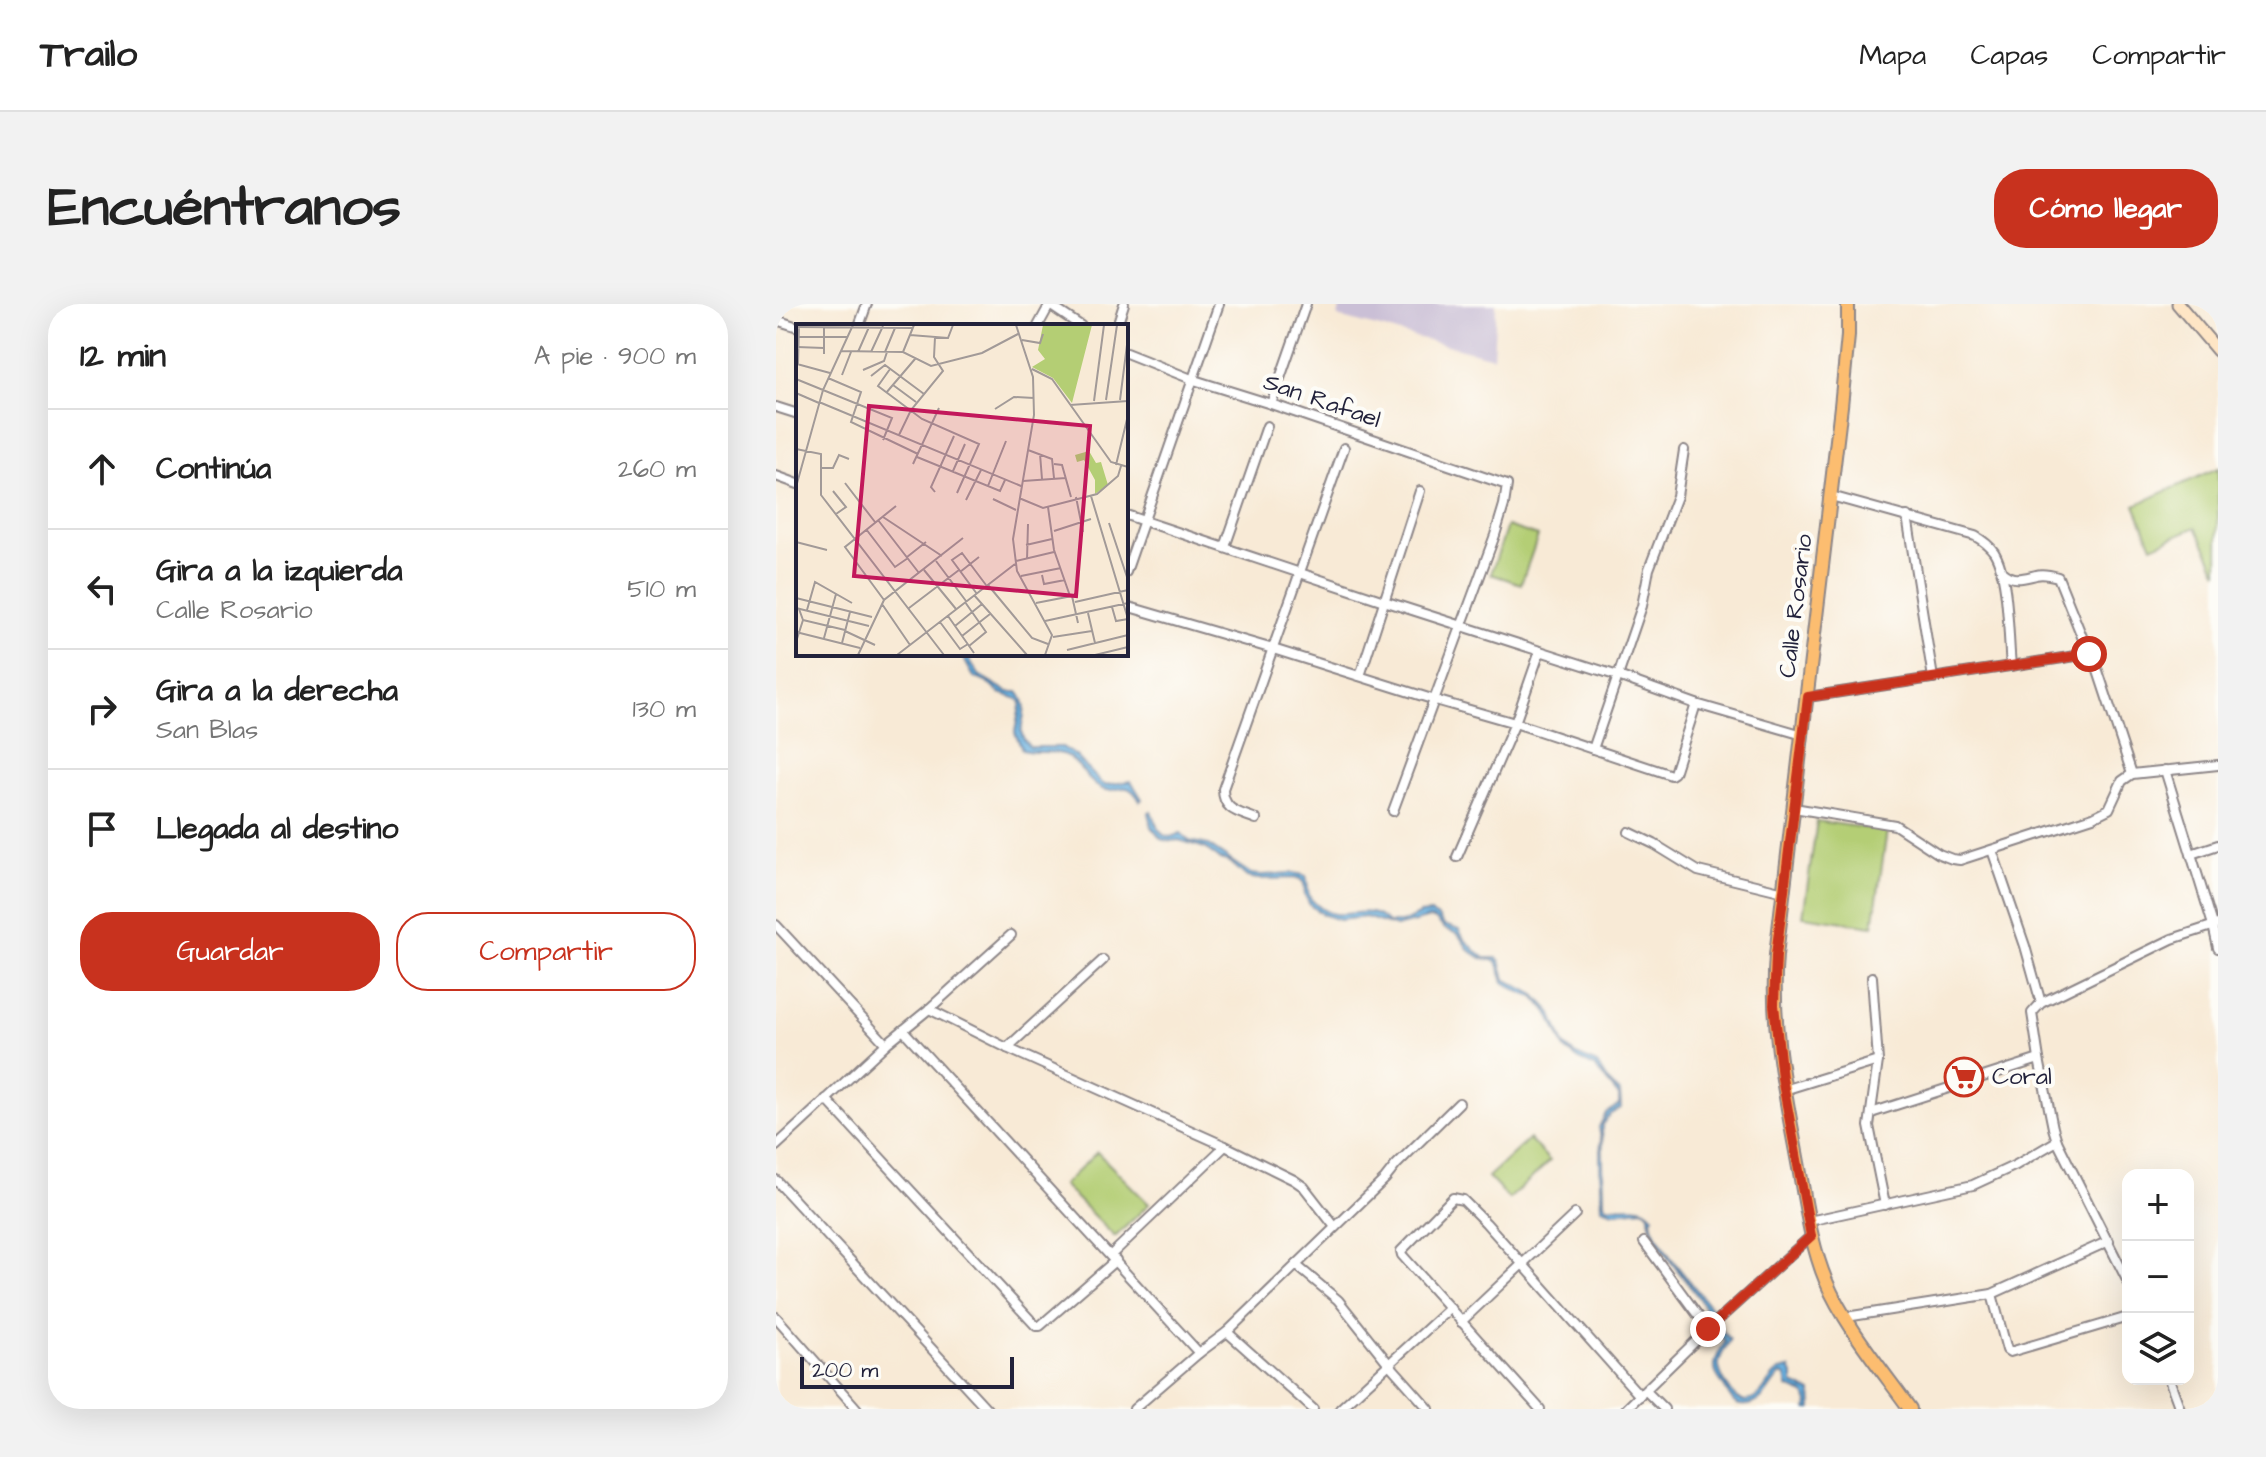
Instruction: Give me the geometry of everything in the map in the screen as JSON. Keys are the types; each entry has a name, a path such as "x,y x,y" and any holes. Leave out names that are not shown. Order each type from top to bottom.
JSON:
{"main road":[{"name":"Calle Rosario","path":"1848,304 1846,357 1776,955 1774,1005 1784,1090 1811,1236 1826,1282 1846,1317 1910,1409"}],"street":[{"path":"860,324 867,304"},
{"path":"1039,324 1049,304 1078,324"},
{"path":"1118,324 1124,304"},
{"path":"1128,567 1219,304"},
{"path":"1271,404 1306,304"},
{"path":"2178,304 2218,351"},
{"path":"776,320 796,326"},
{"name":"San Rafael","path":"1128,354 1194,380 1507,485 1495,535 1462,625"},
{"path":"776,407 796,413"},
{"path":"1225,547 1267,426"},
{"path":"1256,819 1227,806 1223,800 1223,789 1344,448"},
{"path":"1593,749 1642,606 1649,569 1677,496 1684,450"},
{"path":"776,476 796,483"},
{"path":"1360,676 1420,491"},
{"path":"1831,496 1980,539 1993,551 2002,572 2011,666"},
{"path":"1128,516 1696,704 1803,735"},
{"path":"1907,516 1933,678"},
{"path":"2002,572 2015,579 2042,574 2058,577 2098,671 2132,774"},
{"path":"1128,607 1515,723 1673,775 1696,704"},
{"path":"1393,811 1462,625"},
{"path":"1457,857 1515,723 1540,651"},
{"path":"1808,697 2089,654"},
{"path":"1794,808 1895,825 1922,845 1952,859 1970,858 2101,814 2109,809 2122,781 2132,774 2218,765"},
{"path":"2165,770 2216,924 2218,948"},
{"path":"1629,832 1698,871 1784,892"},
{"path":"2191,854 2218,845"},
{"path":"1992,850 2041,1003"},
{"path":"2122,1269 2057,1141 2032,1017 2041,1003 2172,939 2216,924"},
{"path":"776,925 886,1044"},
{"path":"776,1146 886,1044 1011,935"},
{"path":"1007,1048 1103,960"},
{"path":"1872,977 1878,1061 1869,1126 1885,1205"},
{"path":"929,1009 1294,1180 1304,1187 1335,1227"},
{"path":"903,1030 1199,1353"},
{"path":"1871,1113 2039,1059"},
{"path":"1784,1090 1878,1061"},
{"path":"826,1099 1036,1326 1040,1326 1113,1257 1225,1146"},
{"path":"1134,1409 1227,1332 1459,1103"},
{"path":"1809,1221 1973,1185 2057,1141"},
{"path":"776,1180 987,1409"},
{"path":"1540,1409 1401,1251 1453,1198 1463,1200 1643,1394 1664,1409"},
{"path":"1461,1322 1575,1214"},
{"path":"1626,1409 1708,1329 1811,1236"},
{"path":"1846,1317 1992,1294 2109,1241"},
{"path":"1644,1242 1708,1329"},
{"path":"1296,1265 1338,1300 1429,1409"},
{"path":"1992,1294 2010,1352 2122,1319"},
{"path":"1340,1409 1450,1308"},
{"path":"776,1317 857,1409"},
{"path":"1227,1332 1313,1409"},
{"path":"2171,1385 2180,1409"}],"shaded area":[{"path":"1341,304 1496,304 1493,357 1338,317"}],"green space":[{"path":"2218,468 2218,572 2196,527 2152,546 2135,505"},
{"path":"1507,526 1538,536 1521,584 1491,574"},
{"path":"1817,821 1887,831 1873,926 1803,916"},
{"path":"1529,1139 1550,1161 1509,1199 1488,1177"},
{"path":"1097,1152 1149,1204 1115,1237 1063,1185"}],"water":[{"path":"962,656 967,656 979,675 1008,692 1018,692 1025,707 1022,733 1030,747 1062,747 1076,756 1105,785 1131,781 1142,799 1140,801 1129,789 1104,790 1097,786 1065,755 1022,750 1015,732 1021,702 974,677"},
{"path":"1151,811 1165,836 1181,833 1189,841 1208,845 1251,874 1292,873 1306,876 1310,898 1326,911 1335,914 1370,913 1388,923 1402,923 1420,914 1431,913 1444,925 1459,930 1464,939 1485,958 1497,958 1505,979 1535,995 1551,1012 1564,1045 1574,1054 1597,1064 1620,1093 1621,1108 1609,1115 1602,1125 1604,1202 1607,1206 1638,1207 1649,1211 1662,1244 1710,1307 1713,1320 1710,1320 1695,1293 1656,1240 1649,1213 1643,1209 1614,1212 1602,1208 1599,1127 1606,1113 1619,1105 1619,1096 1595,1067 1565,1049 1548,1012 1534,997 1504,982 1497,961 1481,958 1469,950 1458,934 1430,918 1396,927 1366,917 1339,920 1322,914 1310,905 1304,883 1299,878 1247,877 1230,862 1205,848 1179,840 1161,839 1152,828 1148,813"},
{"path":"1719,1327 1730,1340 1719,1368 1736,1397 1746,1401 1753,1399 1776,1374 1790,1368 1793,1384 1811,1392 1812,1409 1807,1409 1805,1394 1788,1387 1786,1376 1782,1374 1757,1402 1741,1405 1734,1402 1716,1372 1716,1359 1725,1342 1716,1329"}],"place":[{"name":"Coral","path":"1964,1077"}],"route":[{"path":"1708,1329 1811,1236 1782,1078 1774,1005 1776,955 1808,697 2089,654"}]}
